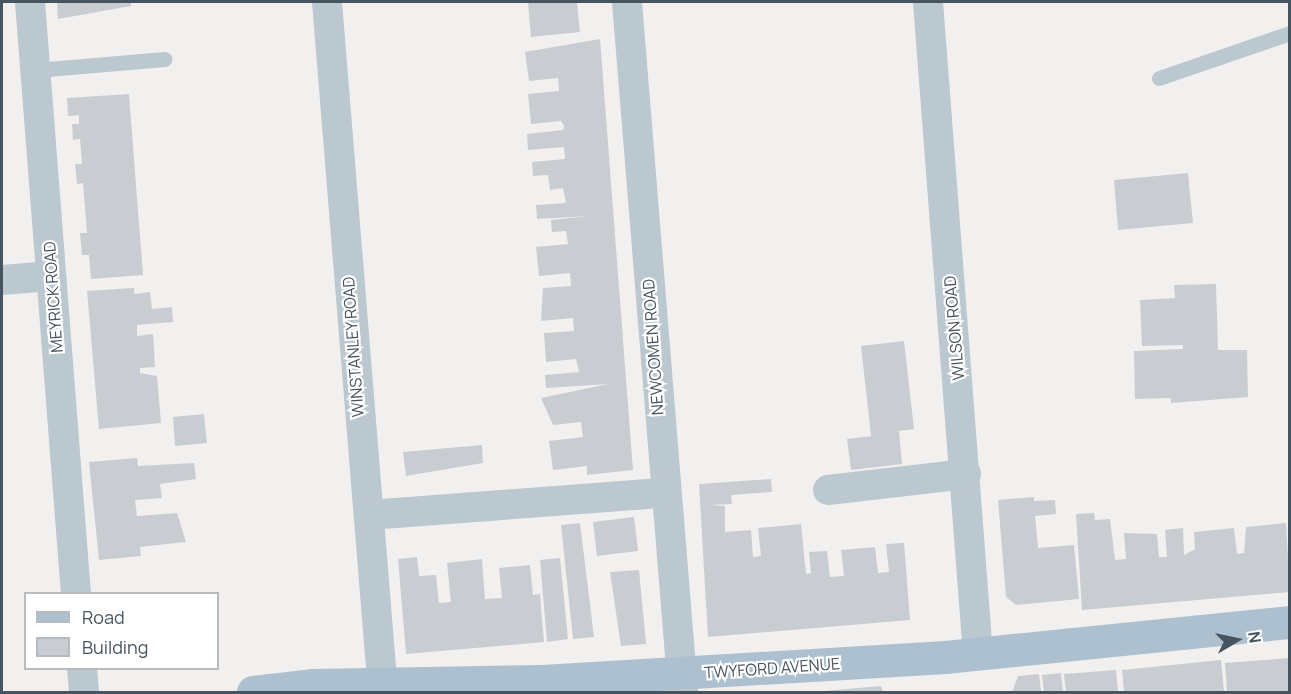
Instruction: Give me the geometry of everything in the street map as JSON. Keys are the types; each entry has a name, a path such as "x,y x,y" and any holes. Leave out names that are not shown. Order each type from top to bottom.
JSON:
{"main road":[{"name":"TWYFORD AVENUE","path":"253,693 312,685 378,689 682,683 1290,622"}],"street":[{"name":"MEYRICK ROAD","path":"30,2 76,592"},
{"name":"WINSTANLEY ROAD","path":"327,2 381,668 378,689"},
{"name":"NEWCOMEN ROAD","path":"627,2 664,493 682,683"},
{"name":"WILSON ROAD","path":"928,2 966,474 978,655"},
{"path":"2,280 51,276"},
{"path":"828,490 966,474"},
{"path":"369,515 664,493"},
{"path":"82,670 84,693"}],"lane":[{"path":"1159,78 1290,33"},
{"path":"36,70 165,60"}],"building":[{"path":"57,2 131,2 131,6 58,19"},
{"path":"528,2 577,2 580,32 531,37"},
{"path":"600,39 633,470 587,475 587,466 553,470 549,441 583,437 581,422 553,425 541,398 608,384 546,388 545,375 579,372 576,359 546,362 544,333 574,331 573,318 541,321 543,288 571,286 570,273 539,276 536,247 568,244 566,231 552,232 551,220 589,216 537,219 536,205 566,203 563,188 550,190 548,175 533,176 532,162 565,159 564,147 528,150 527,134 563,130 564,126 561,121 531,124 528,94 559,91 558,78 529,81 525,52"},
{"path":"129,94 143,275 91,279 89,255 82,255 80,233 87,233 83,183 77,184 75,164 82,164 80,139 73,140 72,124 79,124 79,115 68,116 67,98"},
{"path":"1188,173 1193,223 1118,230 1114,180"},
{"path":"1216,284 1218,350 1247,350 1248,397 1171,403 1171,398 1135,399 1134,351 1183,349 1183,345 1142,346 1140,300 1175,298 1174,285"},
{"path":"134,288 134,294 150,292 152,309 172,307 173,322 137,325 137,336 153,334 155,367 140,368 140,373 157,376 161,423 99,429 87,291"},
{"path":"904,341 914,429 899,431 902,464 851,470 847,439 871,436 861,346"},
{"path":"204,414 207,443 175,446 173,417"},
{"path":"482,445 483,463 406,476 403,452"},
{"path":"137,458 138,466 194,463 196,479 160,484 162,498 135,500 137,516 177,513 186,542 140,547 141,556 99,560 89,462"},
{"path":"771,479 772,492 731,495 732,504 710,505 725,506 725,532 751,530 753,557 761,556 758,528 801,524 806,574 811,573 809,552 827,551 830,577 844,576 841,550 875,547 878,573 889,572 886,544 904,543 910,620 708,637 699,484"},
{"path":"1034,497 1034,501 1055,500 1056,514 1035,516 1038,548 1074,545 1079,599 1016,605 1006,597 998,500"},
{"path":"1094,513 1095,520 1110,519 1115,560 1126,559 1124,533 1157,534 1159,557 1167,557 1165,530 1183,528 1184,555 1195,549 1194,532 1234,528 1237,554 1244,553 1246,527 1286,523 1290,592 1082,610 1076,514"},
{"path":"634,517 638,551 597,556 593,522"},
{"path":"580,523 594,637 573,639 561,525"},
{"path":"417,557 419,576 436,575 439,603 451,602 447,563 482,559 485,599 502,598 499,568 530,565 533,595 540,594 544,642 406,654 398,559"},
{"path":"560,558 568,639 547,642 540,560"},
{"path":"639,570 646,644 621,646 610,572"},
{"path":"1290,658 1290,692 1227,692 1225,663"},
{"path":"1221,660 1224,692 1124,692 1122,670"},
{"path":"1116,670 1118,692 1066,692 1064,674"},
{"path":"1061,673 1063,692 1044,692 1042,675"},
{"path":"1039,674 1041,692 1012,692 1018,676"},
{"path":"881,686 883,692 824,692 824,691"}]}
